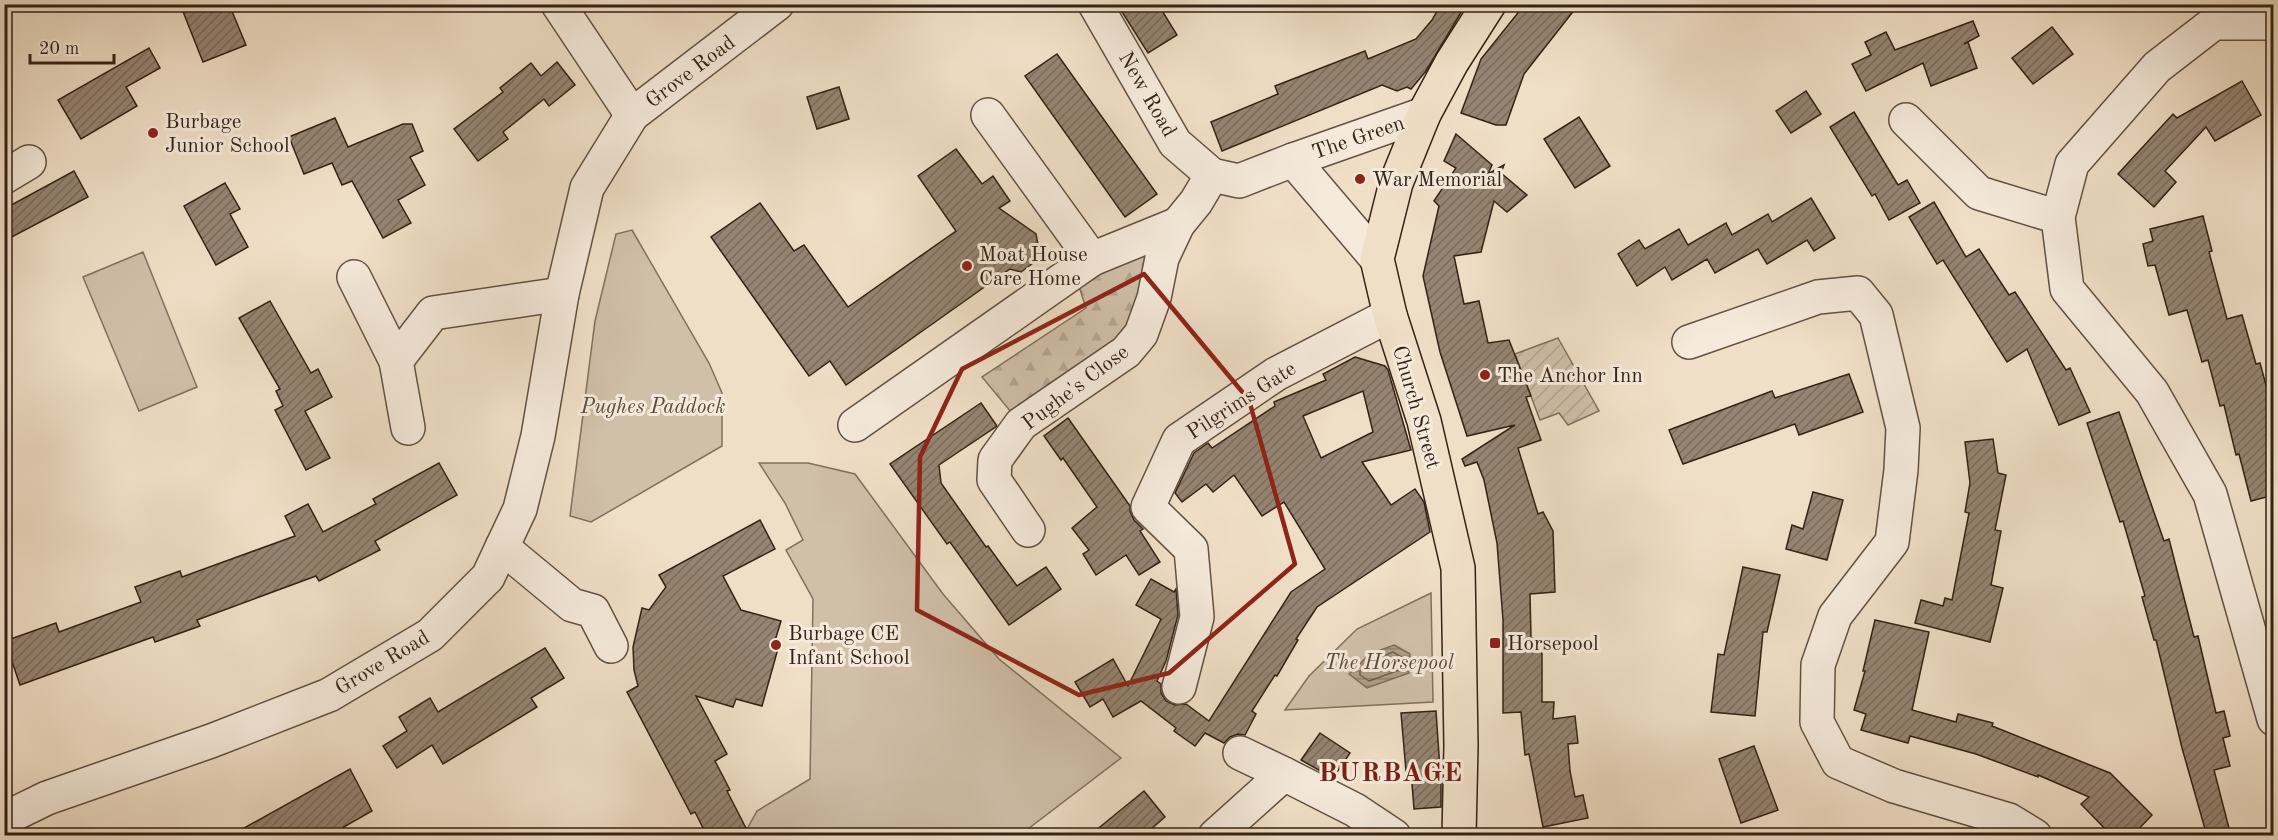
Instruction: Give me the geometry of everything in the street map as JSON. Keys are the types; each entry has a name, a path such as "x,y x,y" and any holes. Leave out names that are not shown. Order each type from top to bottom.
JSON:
{"main road":[{"name":"Church Street","path":"1459,836 1461,746 1458,568 1424,421 1389,315 1377,259 1396,183 1424,114 1452,62 1489,4"}],"street":[{"name":"Grove Road","path":"558,4 632,115"},
{"name":"Grove Road","path":"4,819 47,798 211,741 329,695 430,635 488,577 520,509 538,436 562,294 587,188 632,115 777,4"},
{"name":"New Road","path":"1095,4 1175,143 1212,175"},
{"path":"2274,22 2214,22 2157,68 2072,164 2058,217 2067,290 2152,392 2210,494 2274,718"},
{"name":"The Green","path":"1293,160 1424,114"},
{"path":"988,115 1092,259"},
{"path":"1906,120 1979,193 2058,217"},
{"path":"1212,175 1239,181 1293,160 1377,259"},
{"name":"Pughe's Close","path":"1028,530 993,480 995,460 1021,424 1126,352 1141,334 1154,298 1162,258 1178,224 1196,202 1212,175"},
{"path":"855,425 1092,259 1178,224"},
{"path":"354,277 396,361 408,428"},
{"path":"1689,342 1818,297 1858,293 1876,315 1903,428 1901,470 1892,542 1835,616 1818,665 1817,722 1838,762 1894,786 2009,820 2035,836"},
{"path":"396,361 433,313 562,294"},
{"name":"Pilgrims Gate","path":"1179,687 1197,617 1191,549 1148,507 1179,440 1276,374 1389,315"},
{"path":"502,547 572,605 593,611 611,646"},
{"path":"1240,753 1355,810 1394,836"},
{"path":"1215,836 1284,774"}],"highlighted area":[{"path":"1144,274 1249,400 1295,564 1169,673 1079,695 917,610 920,457 962,369"}],"green space":[{"path":"1166,229 1141,334 1021,424 982,377 1086,308 1074,271"},
{"name":"Pughes Paddock","path":"632,230 709,363 722,393 722,446 591,522 570,516 595,321 616,234"},
{"path":"143,252 197,387 139,411 83,277"},
{"path":"1558,338 1599,411 1568,425 1559,413 1540,420 1515,354"},
{"path":"759,463 808,463 855,474 943,594 999,659 1121,758 1020,835 750,835 747,829 757,811 810,779 813,599 786,550 803,540 785,503"},
{"name":"The Horsepool","path":"1431,593 1433,702 1285,710 1309,676 1357,629"}],"water":[{"path":"1394,645 1410,654 1409,673 1367,688 1349,674 1370,654"}],"building":[{"path":"180,4 229,4 246,45 203,62"},
{"path":"1117,4 1158,4 1177,35 1148,53"},
{"path":"1441,4 1466,4 1426,71 1411,89 1407,87 1397,91 1382,85 1222,151 1211,122 1278,94 1275,86 1365,51 1368,59 1416,39 1432,20"},
{"path":"1525,4 1579,4 1524,74 1506,125 1496,125 1461,113 1481,59"},
{"path":"1973,21 1979,36 1964,44 1968,42 1977,68 1931,86 1923,63 1866,91 1852,64 1871,55 1865,42 1886,32 1895,50"},
{"path":"2052,27 2073,54 2033,84 2012,58"},
{"path":"149,48 160,68 126,87 137,106 81,139 58,100"},
{"path":"1057,54 1157,194 1125,217 1025,76"},
{"path":"557,62 575,85 549,106 544,99 503,132 508,139 478,161 454,129 503,92 500,88 531,63 541,76"},
{"path":"2242,81 2261,115 2215,141 2206,127 2165,171 2176,182 2154,207 2118,174 2173,114 2177,118"},
{"path":"839,87 849,119 817,129 807,97"},
{"path":"1806,91 1821,114 1791,133 1776,111"},
{"path":"1854,112 1898,185 1907,180 1920,203 1889,220 1875,194 1872,196 1830,127"},
{"path":"1579,117 1610,166 1575,188 1544,139"},
{"path":"335,118 348,147 403,124 412,124 423,151 410,157 425,185 398,200 411,223 383,238 352,181 342,185 332,163 304,174 289,137"},
{"path":"1456,134 1492,165 1488,174 1504,165 1501,173 1527,195 1507,212 1494,201 1481,252 1454,256 1464,304 1479,301 1488,343 1509,340 1531,396 1526,397 1541,440 1518,448 1538,514 1543,512 1553,531 1555,592 1530,594 1531,638 1542,639 1542,702 1554,702 1553,719 1575,716 1578,743 1568,744 1570,771 1575,797 1583,795 1588,818 1543,827 1529,754 1525,755 1521,712 1503,713 1503,620 1497,543 1484,480 1477,462 1465,466 1462,459 1515,425 1467,436 1440,352 1423,276 1439,206 1434,201 1456,168 1444,161"},
{"name":"Moat House Care Home","path":"956,149 982,184 993,176 1010,201 999,208 1036,234 1039,250 1033,263 1021,272 1010,269 846,385 830,361 809,376 711,237 760,203 794,251 804,245 848,307 956,231 918,176"},
{"path":"74,171 88,197 4,241 4,209"},
{"path":"225,183 240,209 230,214 248,247 216,265 184,206"},
{"path":"1811,198 1835,238 1814,251 1807,240 1767,264 1758,249 1715,273 1707,259 1672,280 1665,267 1637,286 1618,254 1639,240 1645,249 1679,229 1688,245 1726,223 1732,235 1768,214 1772,222"},
{"path":"1934,202 1966,257 1979,249 2009,295 2015,292 2066,370 2070,368 2090,412 2059,425 2027,349 2007,362 1943,260 1937,264 1909,217"},
{"path":"2203,216 2212,251 2209,252 2227,319 2242,315 2256,364 2260,363 2274,415 2274,495 2251,501 2239,454 2236,455 2224,405 2220,406 2208,360 2202,362 2187,310 2169,315 2155,265 2148,266 2143,244 2153,241 2150,229"},
{"path":"270,301 311,373 318,369 332,397 305,411 330,458 306,470 275,410 283,406 276,391 280,389 239,318"},
{"path":"1355,357 1385,366 1388,370 1411,450 1362,462 1391,505 1415,489 1424,502 1430,532 1317,607 1296,639 1298,640 1277,676 1275,675 1252,711 1256,714 1245,735 1238,734 1230,737 1224,743 1205,733 1195,746 1174,731 1176,728 1141,701 1113,717 1103,699 1090,707 1075,682 1113,659 1128,686 1161,619 1136,605 1151,579 1174,592 1176,589 1178,615 1166,661 1157,681 1161,684 1161,693 1166,701 1175,705 1186,704 1209,721 1291,592 1325,569 1284,502 1262,516 1234,475 1213,492 1206,484 1182,502 1175,493 1194,453 1208,443 1212,448 1275,406 1274,402 1326,380 1323,374","holes":["1363,391 1373,432 1321,458 1303,416"]},
{"path":"1849,374 1863,412 1799,435 1795,424 1683,464 1669,430 1772,391 1775,398"},
{"path":"981,403 997,426 939,465 941,483 1017,586 1046,567 1061,589 1009,625 950,542 947,544 890,464"},
{"path":"2119,412 2164,541 2169,539 2194,637 2198,636 2216,713 2224,711 2230,736 2223,738 2230,766 2214,770 2231,836 2207,836 2182,748 2156,640 2154,640 2142,597 2145,596 2123,521 2120,522 2087,423"},
{"path":"1068,418 1130,506 1134,520 1143,529 1140,531 1160,562 1139,575 1126,555 1096,575 1083,554 1089,550 1072,528 1097,507 1063,458 1061,460 1044,436"},
{"path":"1993,439 1998,473 2006,475 1995,530 2001,531 1991,585 2003,588 1990,642 1915,623 1921,600 1943,606 1945,598 1952,600 1969,513 1965,512 1970,483 1965,442"},
{"path":"439,463 457,495 375,541 380,550 319,581 316,576 197,620 200,626 155,642 153,637 20,685 5,641 56,623 59,632 141,602 135,587 180,571 182,577 295,536 285,516 308,504 323,532 376,504 373,499"},
{"path":"1813,492 1843,500 1827,560 1786,549 1792,525 1803,529"},
{"path":"760,520 775,549 723,576 741,610 781,621 774,644 779,645 762,706 736,699 733,707 696,696 727,754 715,761 730,790 727,791 750,836 707,836 695,812 691,814 627,692 638,686 634,670 633,647 642,608 649,610 666,587 659,575"},
{"path":"1743,567 1780,575 1767,632 1763,632 1755,716 1711,712 1718,654 1724,655"},
{"path":"1875,620 1929,632 1912,710 1956,722 1958,714 1993,723 1992,726 2110,773 2152,815 2132,836 2112,836 2081,804 2089,797 2038,775 2038,777 1976,754 1910,736 1908,743 1861,730 1866,714 1854,710 1865,671 1863,671"},
{"path":"545,648 564,678 531,698 537,707 443,764 432,745 397,768 383,746 407,731 399,717 430,698 438,712"},
{"path":"1436,711 1441,807 1414,809 1411,771 1406,771 1401,713"},
{"path":"1320,733 1350,753 1333,778 1301,760"},
{"path":"1754,746 1778,810 1741,823 1719,759"},
{"path":"350,769 372,811 328,836 230,836"},
{"path":"1144,791 1165,817 1143,836 1089,836"}],"place":[{"name":"Burbage Junior School","path":"153,133"},
{"name":"War Memorial","path":"1360,179"},
{"name":"Moat House Care Home","path":"967,266"},
{"name":"The Anchor Inn","path":"1485,375"},
{"name":"Horsepool","path":"1495,643"},
{"name":"Burbage CE Infant School","path":"776,645"}],"district":[{"name":"BURBAGE","path":"1391,772"}]}
